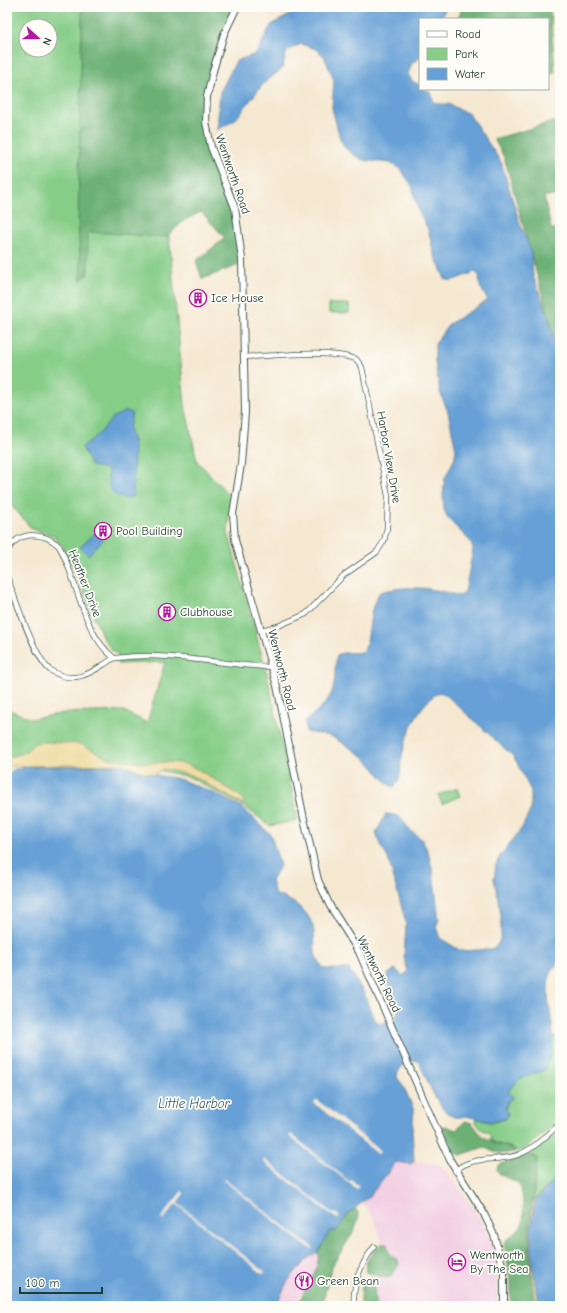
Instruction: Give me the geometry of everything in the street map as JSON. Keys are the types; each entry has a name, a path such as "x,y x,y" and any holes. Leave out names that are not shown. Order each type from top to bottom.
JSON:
{"main road":[{"name":"Wentworth Road","path":"237,7 224,34 213,72 207,97 206,122 211,147 231,195 240,233 243,284 244,438 233,514 233,527 238,552 271,667 318,880 330,906 359,952 455,1171 483,1212 494,1235 504,1272 504,1306"}],"street":[{"name":"Harbor View Drive","path":"244,357 328,355 356,359 362,368 385,477 388,502 386,534 377,552 344,575 306,614 278,626 261,630"},
{"name":"Heather Drive","path":"7,553 15,541 26,535 42,535 54,541 59,546 94,635 101,646 114,658"},
{"path":"7,576 36,651 50,670 68,678 81,677 93,673 114,658 184,657 234,665 271,667"},
{"path":"455,1171 460,1166 476,1160 519,1155 531,1148 560,1124"},
{"path":"354,1306 356,1279 363,1263 374,1246"}],"shaded area":[{"path":"414,1161 440,1164 472,1205 489,1237 497,1269 498,1306 376,1306 375,1288 371,1282 373,1275 387,1278 398,1260 390,1255 387,1244 383,1244 374,1219 363,1203 396,1162 411,1164"},
{"path":"318,1252 319,1261 312,1277 300,1296 299,1306 276,1306 287,1282 306,1260"}],"green space":[{"path":"7,7 97,7 168,226 185,405 197,461 230,496 228,532 267,674 298,820 270,826 245,807 189,777 116,761 12,762 7,767 7,709 32,719 64,713 124,711 147,723 165,662 118,664 118,653 114,653 103,638 66,551 53,535 32,529 7,500"},
{"path":"82,7 234,7 222,33 211,64 202,111 205,137 235,223 239,265 202,279 196,261 225,238 201,212 185,220 166,237 88,232 88,274 81,280 78,221"},
{"path":"462,7 550,7 555,72 549,74 549,18 458,18"},
{"path":"560,120 560,196 544,196 551,229 560,229 560,357 504,157 494,139"},
{"path":"329,304 349,304 349,313 329,313"},
{"path":"457,788 460,796 442,804 438,795"},
{"path":"555,1035 560,1042 560,1120 523,1150 514,1152 515,1149 491,1140 490,1133 480,1128 475,1118 492,1123 506,1119 506,1106 514,1097 509,1094 509,1090 520,1079 544,1070 551,1055 553,1037"},
{"path":"465,1121 472,1123 482,1136 497,1144 515,1149 514,1152 499,1153 484,1147 461,1155 454,1153 442,1127 446,1126 456,1130"},
{"path":"560,1132 560,1173 533,1201 537,1159 531,1154"},
{"path":"531,1154 537,1159 529,1231 530,1262 535,1306 510,1306 511,1283 504,1243 522,1225 523,1203 520,1186 518,1183 497,1171 498,1165"},
{"path":"356,1209 359,1216 355,1229 331,1268 322,1306 299,1306 304,1292 317,1267 318,1252 328,1234 330,1231 336,1231 349,1213"},
{"path":"381,1244 387,1244 390,1255 398,1260 399,1265 393,1274 387,1278 366,1272 365,1268 372,1253"},
{"path":"364,1279 374,1287 376,1306 361,1306 361,1289"}],"sand":[{"path":"35,743 81,744 106,757 118,760 145,763 170,762 186,764 199,770 240,796 245,803 242,804 191,775 164,769 154,774 139,771 125,764 11,766 7,769 8,758 25,752"},
{"path":"538,1197 535,1201 533,1228 534,1266 538,1306 535,1306 530,1240 533,1201"}],"water":[{"name":"Little Harbor","path":"299,7 446,7 441,18 419,18 419,59 412,63 408,74 412,81 419,84 419,90 427,90 430,92 434,102 439,104 448,104 469,114 501,162 520,224 531,251 533,276 548,315 560,370 560,961 553,968 548,986 553,1042 544,1070 520,1079 509,1090 509,1094 514,1097 507,1102 505,1109 508,1113 506,1119 495,1121 488,1121 468,1116 455,1117 449,1114 438,1102 429,1086 420,1064 416,1060 403,1065 398,1072 397,1077 404,1087 414,1111 412,1131 414,1161 411,1164 396,1162 369,1197 349,1213 336,1231 330,1231 318,1252 306,1260 287,1282 276,1306 228,1306 222,1301 217,1306 7,1306 7,774 15,769 28,767 125,766 140,772 179,779 212,792 243,808 271,835 280,866 271,881 275,894 295,903 306,913 313,926 315,952 318,960 325,969 349,969 364,993 371,1012 378,1024 394,1020 398,1013 386,976 395,969 403,976 408,971 404,958 406,923 388,858 380,845 376,833 386,814 396,815 401,818 410,830 422,840 430,858 434,879 439,919 436,927 440,938 461,951 492,949 498,944 501,936 501,914 494,879 496,865 500,856 522,828 531,809 531,791 514,757 445,694 439,692 431,698 424,705 413,722 403,751 399,778 394,787 389,785 363,756 331,736 306,732 305,722 325,703 331,694 334,685 337,655 364,651 368,636 371,613 380,592 402,588 421,588 460,596 465,592 473,549 471,542 449,520 444,510 443,495 445,478 454,460 456,450 448,412 440,392 435,363 435,344 449,324 488,300 480,287 479,275 475,272 451,281 445,279 434,254 428,229 419,212 412,186 400,168 390,163 363,160 345,148 340,138 332,108 334,80 324,56 316,49 301,44 287,51 282,69 264,83 235,120 217,130 220,92 236,61 256,54 271,25 295,12"},
{"path":"126,411 132,413 129,429 134,444 133,496 127,499 115,495 112,492 109,485 107,469 91,466 82,447 101,432 112,418"},
{"path":"95,533 103,540 88,555 80,547"},
{"path":"560,1173 560,1306 538,1306 532,1261 531,1231 535,1201"}],"pier":[{"path":"317,1100 381,1151 378,1154 314,1103"},
{"path":"291,1134 349,1181 351,1180 359,1186 357,1189 289,1136"},
{"path":"264,1159 334,1214 335,1213 340,1217 338,1219 333,1216 263,1161"},
{"path":"224,1179 306,1243 307,1242 313,1247 312,1249 223,1180"},
{"path":"182,1191 184,1193 177,1203 265,1272 263,1274 176,1204 163,1220 161,1218"}],"place":[{"name":"Ice House","path":"198,298"},
{"name":"Pool Building","path":"103,531"},
{"name":"Clubhouse","path":"167,612"},
{"name":"Wentworth By The Sea","path":"457,1262"},
{"name":"Green Bean","path":"304,1281"}]}
